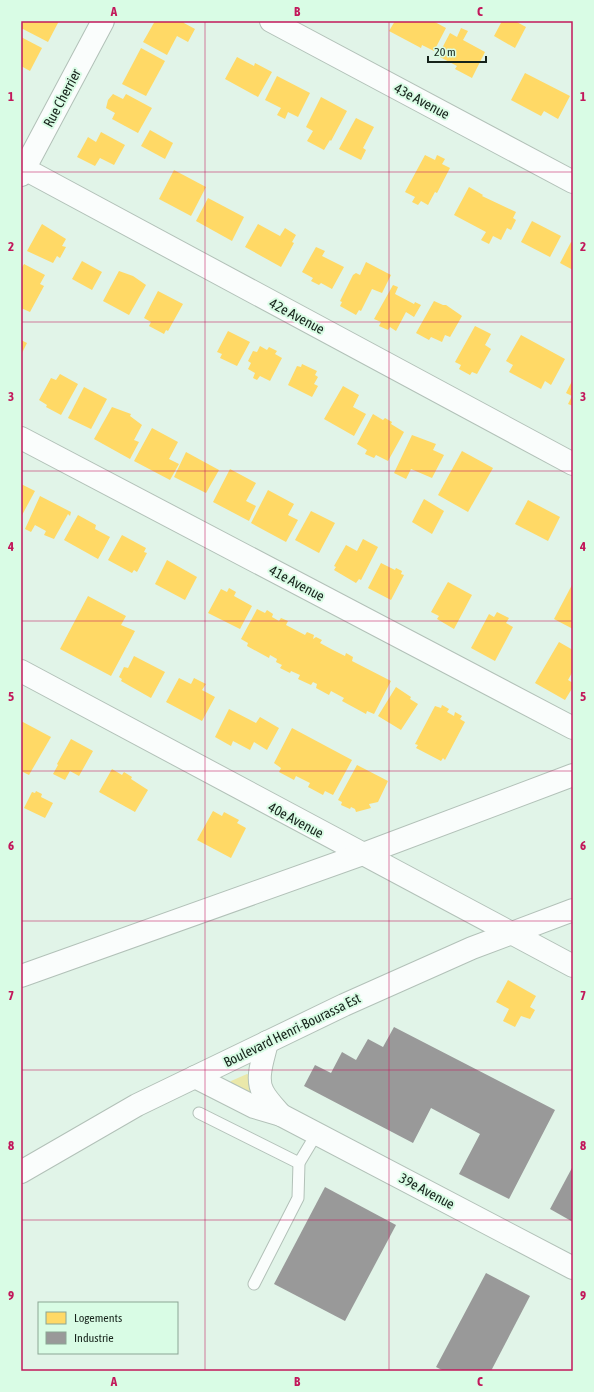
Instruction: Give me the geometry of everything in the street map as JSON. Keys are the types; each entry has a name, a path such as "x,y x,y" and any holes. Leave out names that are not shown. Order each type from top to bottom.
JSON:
{"street":[{"name":"Rue Cherrier","path":"22,170 103,21"},
{"name":"43e Avenue","path":"271,21 573,182"},
{"name":"42e Avenue","path":"22,170 573,464"},
{"name":"41e Avenue","path":"21,438 573,728"},
{"name":"40e Avenue","path":"21,671 332,839 573,966"},
{"path":"21,976 363,854 573,775"},
{"name":"Boulevard Henri-Bourassa Est","path":"21,1172 104,1123 267,1042 402,978 472,948 573,910"},
{"name":"39e Avenue","path":"267,1042 260,1074 261,1086 263,1093 281,1115"},
{"name":"39e Avenue","path":"195,1077 254,1107 281,1115 317,1133 573,1268"}],"lane":[{"path":"200,1113 299,1163"},
{"path":"254,1284 298,1198 299,1163 317,1133"}],"shaded area":[{"path":"247,1074 249,1075 254,1096 230,1084 231,1081"}],"building: Logements":[{"path":"23,21 59,21 48,42 21,28"},
{"path":"155,21 183,21 195,29 188,42 177,36 167,55 143,42"},
{"path":"395,21 433,21 446,28 434,51 422,45 421,48 389,31"},
{"path":"502,21 515,21 526,27 515,48 494,36"},
{"path":"461,28 468,31 463,40 485,52 472,78 455,69 457,66 438,56 450,33 457,37"},
{"path":"21,37 42,48 30,71 21,66"},
{"path":"141,48 165,61 146,96 122,84"},
{"path":"237,57 254,66 255,63 272,72 258,97 225,79"},
{"path":"525,73 570,96 558,119 544,111 541,116 511,100"},
{"path":"277,76 310,93 298,117 288,112 285,119 277,115 281,108 265,100"},
{"path":"113,94 123,99 126,94 152,108 138,133 112,119 115,113 106,108 108,100"},
{"path":"321,97 347,111 331,141 330,140 324,150 307,141 313,131 306,127"},
{"path":"356,118 374,127 363,148 366,150 361,160 339,149"},
{"path":"150,130 173,143 165,159 141,146"},
{"path":"101,132 125,145 114,165 100,158 95,166 77,157 88,137 96,142"},
{"path":"425,155 435,160 437,155 445,159 442,164 450,168 437,193 435,192 428,205 421,201 418,205 412,202 415,197 405,192"},
{"path":"174,170 206,187 191,216 159,199"},
{"path":"469,187 483,195 482,196 516,212 513,218 516,220 511,230 507,228 501,240 493,236 489,244 481,240 486,232 454,215"},
{"path":"208,198 244,217 232,241 196,221"},
{"path":"532,221 561,236 550,257 521,242"},
{"path":"42,224 66,239 62,246 66,247 60,258 57,256 53,263 27,251"},
{"path":"258,224 280,236 285,228 296,235 292,242 294,243 281,267 245,247"},
{"path":"571,242 573,243 573,270 560,263"},
{"path":"316,247 325,251 322,256 344,267 332,289 321,283 319,285 311,281 313,278 302,272"},
{"path":"82,261 102,272 92,290 72,279"},
{"path":"366,262 391,275 382,293 372,289 361,311 359,310 356,315 340,306 342,302 340,301 353,275 356,273 360,275"},
{"path":"24,264 45,275 40,284 44,286 30,312 21,308 21,269"},
{"path":"119,271 133,276 146,285 129,315 103,301"},
{"path":"393,285 398,287 395,294 414,304 415,302 421,305 414,317 406,312 396,331 390,327 388,330 379,326 381,322 374,319"},
{"path":"158,291 183,304 168,331 166,330 164,334 149,326 151,322 144,318"},
{"path":"434,301 446,305 462,316 450,337 445,335 442,342 431,337 429,340 416,333"},
{"path":"475,326 491,334 485,345 491,349 477,374 472,372 470,375 459,369 461,365 455,362"},
{"path":"228,331 250,342 237,366 220,358 222,354 217,352"},
{"path":"521,335 565,359 551,385 545,381 541,389 509,372 513,365 506,361"},
{"path":"21,340 27,343 21,355"},
{"path":"260,346 267,350 269,347 277,351 275,354 282,358 270,381 260,376 257,380 253,378 255,373 248,369 251,363 248,361 253,351 257,352"},
{"path":"302,364 317,371 315,375 318,377 314,384 318,386 312,397 288,385 297,366 301,367"},
{"path":"60,374 78,384 61,415 46,407 47,405 39,400 51,378 56,380"},
{"path":"573,379 573,406 568,404 572,396 566,393"},
{"path":"343,386 359,395 353,407 366,414 354,436 324,419"},
{"path":"84,387 107,399 91,429 68,418"},
{"path":"112,407 131,414 130,416 142,425 134,440 139,442 130,459 94,439"},
{"path":"373,414 383,420 385,418 392,422 391,424 404,432 388,461 376,455 374,458 365,454 367,450 357,444"},
{"path":"152,428 178,442 169,459 179,464 170,480 134,461"},
{"path":"412,435 436,444 433,450 444,455 432,478 411,469 406,479 394,473"},
{"path":"462,451 493,468 468,512 438,495"},
{"path":"186,452 219,470 206,493 174,477"},
{"path":"230,469 256,483 246,501 256,506 249,521 213,502"},
{"path":"21,484 35,491 21,517"},
{"path":"268,490 294,504 288,515 298,520 286,542 251,523"},
{"path":"40,496 71,512 70,516 68,514 54,539 44,535 46,531 35,525 31,532 25,529"},
{"path":"424,499 444,511 432,534 412,522"},
{"path":"528,500 560,517 548,541 515,524"},
{"path":"311,511 335,523 319,553 295,540"},
{"path":"78,515 96,525 95,529 110,537 98,559 64,540"},
{"path":"122,535 146,548 144,552 147,553 137,572 134,570 132,573 108,560"},
{"path":"363,539 378,547 361,580 359,579 356,583 334,570 336,567 334,566 346,545 357,551"},
{"path":"167,560 197,577 185,600 155,584"},
{"path":"381,563 395,570 396,568 402,571 401,574 404,575 391,600 368,588"},
{"path":"448,582 472,595 454,629 437,619 439,616 431,612"},
{"path":"573,583 573,629 554,619"},
{"path":"229,588 236,592 234,596 252,606 240,629 208,613 221,589 227,592"},
{"path":"88,596 126,616 121,625 135,631 111,676 60,649"},
{"path":"257,609 265,613 267,610 273,614 272,617 279,621 281,618 288,621 286,625 305,635 307,632 314,635 313,639 316,637 322,640 320,643 345,656 346,653 353,657 352,661 391,681 374,714 367,711 366,714 342,701 344,698 331,691 329,695 316,688 317,684 313,682 311,685 298,679 300,675 291,671 290,673 280,668 282,665 276,662 277,659 270,655 269,658 247,646 248,643 241,639"},
{"path":"497,612 509,618 506,623 513,627 495,661 471,648 489,614 494,617"},
{"path":"559,642 573,650 573,671 568,680 573,683 573,687 565,700 535,683"},
{"path":"134,656 165,672 151,698 121,681 122,679 119,677 124,667 128,668"},
{"path":"179,678 191,684 194,678 206,684 202,690 215,697 202,721 166,702"},
{"path":"396,687 411,697 410,699 418,704 401,730 378,716"},
{"path":"442,705 449,709 447,712 454,716 455,712 462,716 460,719 465,722 445,760 443,758 441,761 416,748 418,745 415,744 435,706 441,708"},
{"path":"229,709 256,723 260,717 279,728 267,750 254,742 250,750 233,741 231,746 215,737"},
{"path":"21,721 51,737 29,775 21,771"},
{"path":"292,728 352,760 333,795 325,791 323,795 308,787 310,783 296,776 294,780 279,772 281,768 274,763"},
{"path":"71,739 93,751 79,776 70,771 65,780 53,774"},
{"path":"357,765 388,781 378,802 369,804 371,808 356,812 355,809 351,807 350,809 341,805 342,802 338,800"},
{"path":"112,769 122,775 124,772 132,777 131,779 148,790 135,812 99,792"},
{"path":"36,791 42,794 41,797 53,803 45,818 24,808 32,792 35,793"},
{"path":"213,811 222,816 224,812 239,820 237,823 246,828 231,858 197,840"},
{"path":"508,980 536,996 530,1007 535,1010 530,1019 521,1016 515,1027 503,1021 509,1009 496,1002"}],"building: Industrie":[{"path":"394,1027 555,1110 509,1199 459,1174 480,1134 431,1108 413,1143 304,1086 315,1065 331,1073 342,1052 356,1060 368,1039 383,1047"},
{"path":"573,1166 573,1222 550,1209"},
{"path":"325,1187 396,1225 345,1321 274,1284"},
{"path":"486,1273 530,1296 491,1371 444,1371 436,1367"}]}
